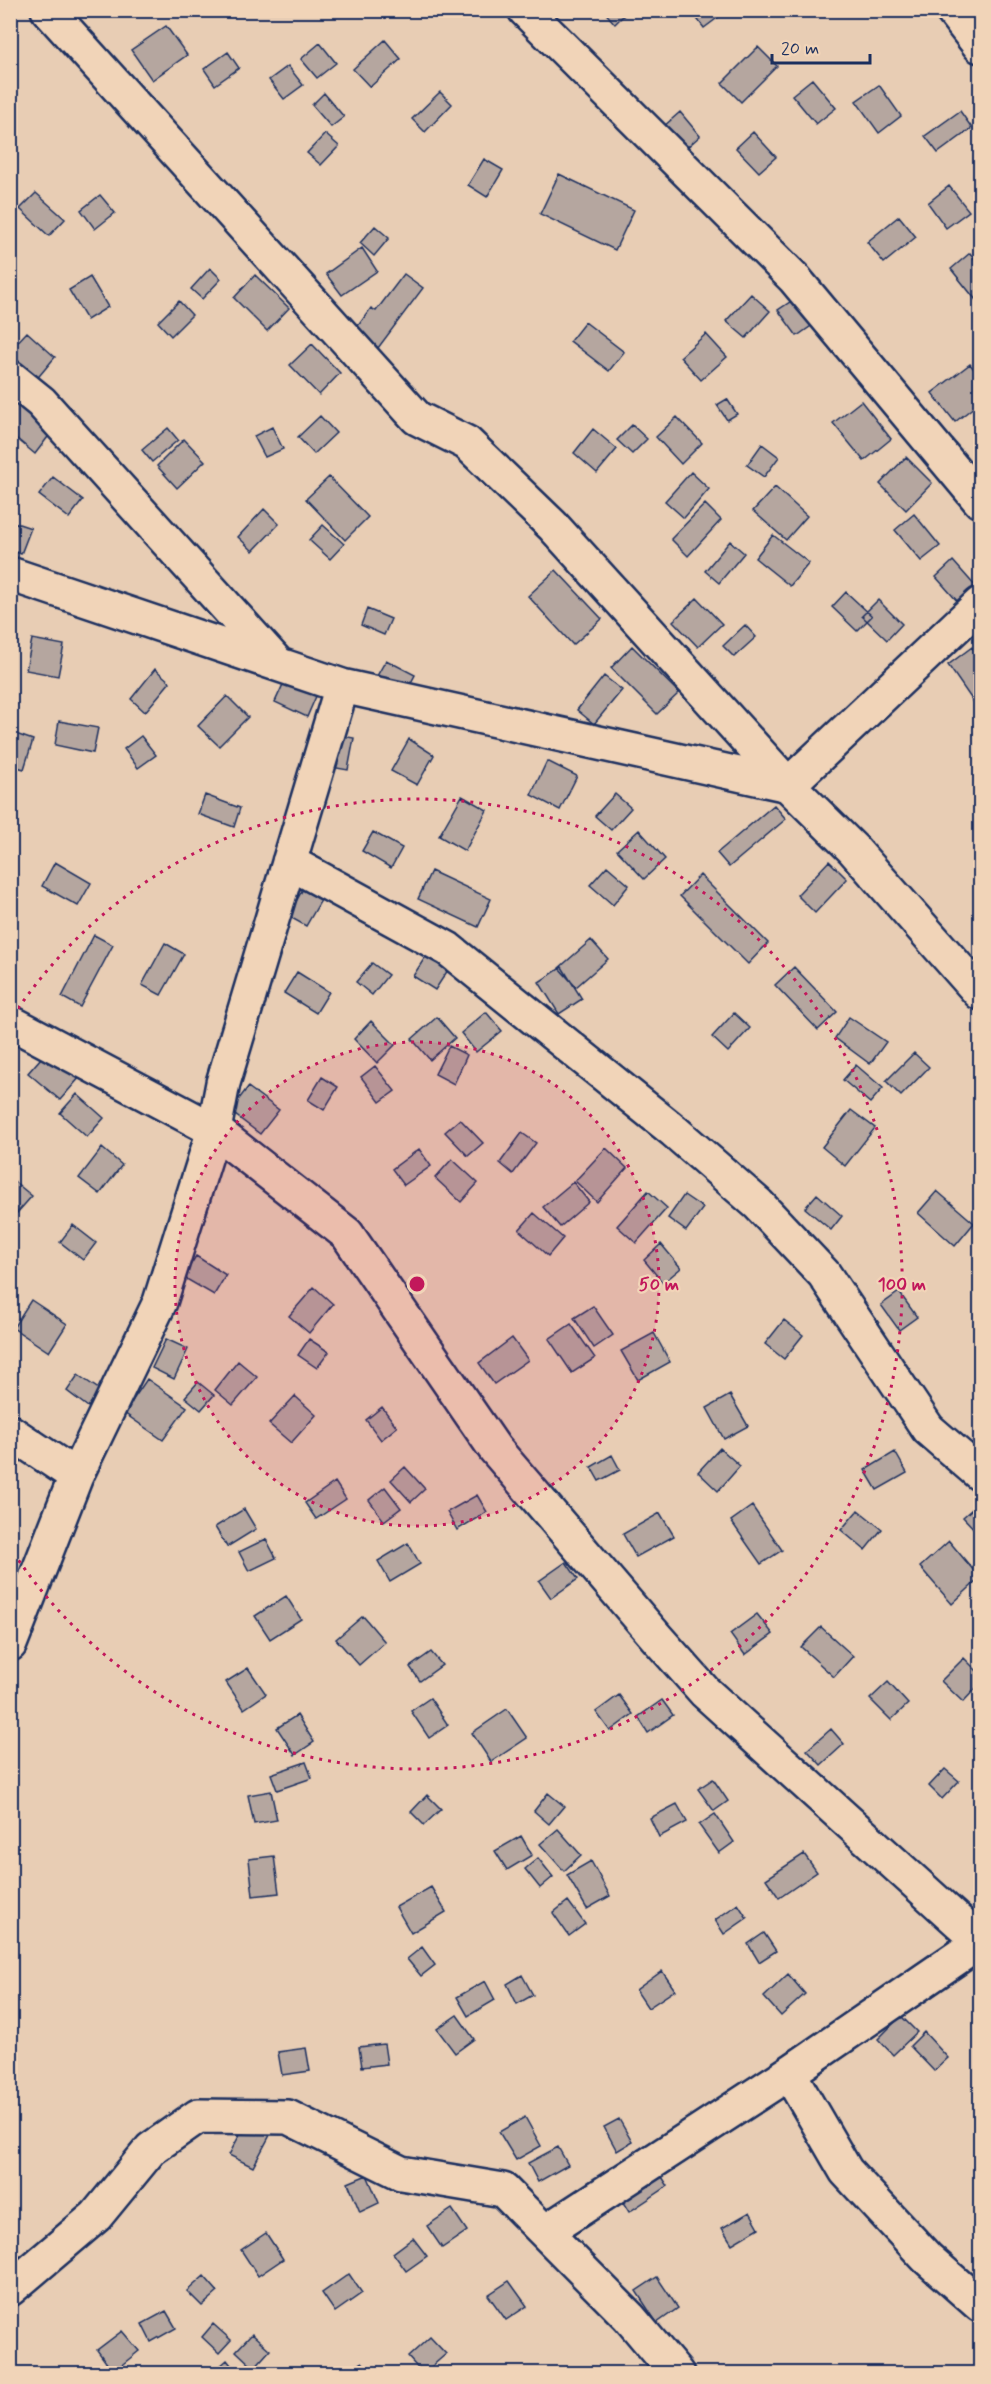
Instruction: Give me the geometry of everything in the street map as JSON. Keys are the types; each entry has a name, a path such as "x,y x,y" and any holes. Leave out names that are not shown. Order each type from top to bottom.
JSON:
{"street":[{"path":"48,10 417,418 467,443 553,526 788,785 853,849 981,993"},
{"path":"525,10 794,278 981,501"},
{"path":"952,10 981,46"},
{"path":"10,377 41,402 279,665"},
{"path":"10,574 342,686 788,785"},
{"path":"788,785 981,604"},
{"path":"10,1644 76,1476 160,1302 214,1130 223,1083 342,686"},
{"path":"289,862 447,949 674,1131 758,1204 824,1274 928,1429 981,1474"},
{"path":"10,1022 214,1130 347,1234 495,1449 705,1692 981,1942 789,2073 545,2232"},
{"path":"10,1432 76,1476"},
{"path":"789,2073 846,2170 927,2258 981,2305"},
{"path":"10,2289 96,2216 151,2149 198,2116 288,2117 401,2173 503,2190 629,2317 677,2373"}],"building":[{"path":"603,10 629,10 615,24"},
{"path":"695,10 728,10 704,28 692,12"},
{"path":"166,26 187,55 152,80 131,50"},
{"path":"385,40 401,59 370,87 353,69"},
{"path":"320,43 336,63 317,78 301,59"},
{"path":"758,47 777,66 741,102 722,83"},
{"path":"228,52 239,68 215,85 204,69"},
{"path":"288,66 303,85 284,99 269,80"},
{"path":"812,79 836,108 816,124 792,95"},
{"path":"879,85 901,116 879,133 856,101"},
{"path":"440,92 452,104 425,132 412,119"},
{"path":"324,93 344,117 331,127 312,105"},
{"path":"960,111 972,128 938,153 925,136"},
{"path":"680,112 700,136 683,151 663,127"},
{"path":"753,132 776,157 759,172 736,148"},
{"path":"325,134 339,146 321,165 307,153"},
{"path":"484,159 503,170 487,197 468,185"},
{"path":"559,174 634,210 615,250 540,214"},
{"path":"949,186 969,211 946,228 928,203"},
{"path":"36,193 65,219 49,236 20,209"},
{"path":"100,195 115,213 95,229 81,210"},
{"path":"899,216 916,237 884,263 867,242"},
{"path":"375,226 389,238 374,256 360,243"},
{"path":"362,248 377,271 342,295 326,274"},
{"path":"970,253 980,266 980,305 951,269"},
{"path":"210,268 221,279 202,299 191,289"},
{"path":"404,274 423,288 378,348 355,330 371,308 376,311"},
{"path":"255,275 289,308 267,331 234,298"},
{"path":"90,277 108,307 87,320 69,290"},
{"path":"751,294 770,311 746,338 726,321"},
{"path":"796,298 814,324 797,336 778,310"},
{"path":"179,301 192,315 171,336 158,322"},
{"path":"585,322 624,352 609,371 570,341"},
{"path":"27,332 55,357 35,381 10,359 10,350"},
{"path":"706,334 727,357 701,380 680,357"},
{"path":"312,344 340,373 319,395 290,365"},
{"path":"970,364 980,377 980,402 955,422 932,393"},
{"path":"17,398 54,429 35,454 10,433 10,406"},
{"path":"727,399 737,414 727,420 717,405"},
{"path":"861,401 891,439 864,461 833,423"},
{"path":"320,416 336,433 314,454 298,437"},
{"path":"677,417 702,443 681,464 656,437"},
{"path":"632,425 647,439 632,454 617,440"},
{"path":"272,427 283,449 265,457 254,436"},
{"path":"168,428 178,440 152,462 142,450"},
{"path":"593,429 617,449 597,473 574,453"},
{"path":"184,439 205,461 177,488 157,466"},
{"path":"762,444 779,457 764,477 747,465"},
{"path":"906,457 932,483 906,510 880,484"},
{"path":"691,472 709,489 684,518 665,501"},
{"path":"53,477 83,500 69,518 39,495"},
{"path":"329,477 368,517 345,540 306,499"},
{"path":"775,487 807,516 786,540 753,511"},
{"path":"705,504 721,520 688,556 671,539"},
{"path":"264,509 279,524 253,551 238,537"},
{"path":"914,514 940,546 921,561 895,530"},
{"path":"10,521 31,528 21,554 10,550"},
{"path":"323,525 344,544 330,559 309,540"},
{"path":"773,535 809,563 790,586 755,558"},
{"path":"730,541 744,553 719,583 705,571"},
{"path":"953,561 976,587 958,602 936,577"},
{"path":"556,570 602,619 573,645 528,596"},
{"path":"846,592 872,616 857,631 832,607"},
{"path":"697,598 722,624 698,647 673,621"},
{"path":"878,600 902,624 887,640 862,616"},
{"path":"367,609 391,619 384,635 361,625"},
{"path":"745,625 756,637 734,657 723,646"},
{"path":"32,639 64,645 58,676 26,670"},
{"path":"632,646 679,693 657,714 611,668"},
{"path":"972,647 980,659 980,705 977,707 948,665"},
{"path":"386,660 415,675 406,692 377,676"},
{"path":"155,669 170,682 145,712 131,699"},
{"path":"604,676 622,690 594,724 577,710"},
{"path":"285,680 317,694 307,717 275,702"},
{"path":"227,696 248,717 219,746 198,726"},
{"path":"59,721 98,728 93,753 55,745"},
{"path":"10,732 33,740 24,769 10,765"},
{"path":"331,734 354,738 348,770 325,766"},
{"path":"141,736 156,755 138,768 124,749"},
{"path":"409,739 434,755 417,785 391,771"},
{"path":"547,761 577,776 560,810 531,795"},
{"path":"615,794 631,808 611,830 595,816"},
{"path":"205,795 240,808 234,827 198,814"},
{"path":"462,796 487,810 465,851 439,836"},
{"path":"774,805 786,819 729,867 717,853"},
{"path":"639,830 665,859 644,879 617,850"},
{"path":"373,832 402,848 391,868 362,851"},
{"path":"829,861 847,879 815,913 797,895"},
{"path":"55,862 91,883 78,906 42,886"},
{"path":"607,866 629,885 613,905 590,885"},
{"path":"431,871 491,899 478,927 418,899"},
{"path":"700,875 768,943 748,964 680,896"},
{"path":"303,889 321,900 306,926 288,916"},
{"path":"94,935 113,945 80,1007 62,997"},
{"path":"591,940 608,959 576,987 559,968"},
{"path":"165,943 184,954 161,995 142,985"},
{"path":"426,956 448,970 435,990 413,976"},
{"path":"372,963 388,975 372,995 356,982"},
{"path":"562,967 582,999 559,1014 539,982"},
{"path":"794,967 837,1012 818,1030 775,985"},
{"path":"297,972 329,992 316,1013 284,993"},
{"path":"486,1012 502,1031 476,1052 461,1033"},
{"path":"734,1013 750,1028 728,1052 712,1037"},
{"path":"437,1017 455,1038 430,1060 412,1039"},
{"path":"849,1017 886,1042 870,1064 835,1038"},
{"path":"371,1021 395,1045 377,1063 354,1039"},
{"path":"449,1046 467,1055 454,1084 435,1074"},
{"path":"48,1050 80,1077 60,1100 28,1073"},
{"path":"914,1053 929,1067 901,1096 886,1081"},
{"path":"856,1065 883,1088 870,1103 843,1080"},
{"path":"375,1066 395,1091 380,1102 361,1077"},
{"path":"322,1077 338,1087 324,1110 308,1100"},
{"path":"248,1087 279,1110 260,1134 230,1111"},
{"path":"77,1094 104,1118 87,1137 60,1113"},
{"path":"851,1110 875,1128 845,1166 822,1147"},
{"path":"460,1119 483,1143 468,1156 445,1132"},
{"path":"522,1133 536,1143 513,1174 500,1163"},
{"path":"102,1148 122,1165 100,1194 79,1178"},
{"path":"606,1148 627,1168 597,1202 575,1181"},
{"path":"419,1149 431,1166 404,1185 392,1169"},
{"path":"452,1159 478,1183 461,1202 435,1178"},
{"path":"10,1178 32,1196 17,1213 10,1208"},
{"path":"573,1182 589,1202 560,1227 543,1207"},
{"path":"648,1191 667,1208 636,1243 617,1226"},
{"path":"937,1191 974,1223 955,1246 918,1213"},
{"path":"817,1194 842,1216 831,1230 805,1208"},
{"path":"684,1195 703,1208 686,1231 668,1218"},
{"path":"534,1213 563,1238 548,1256 519,1230"},
{"path":"73,1225 96,1243 83,1260 60,1242"},
{"path":"661,1244 681,1268 663,1283 644,1260"},
{"path":"196,1256 226,1275 214,1295 183,1277"},
{"path":"314,1287 333,1304 309,1333 289,1316"},
{"path":"899,1292 917,1317 899,1330 881,1305"},
{"path":"31,1300 67,1324 49,1352 13,1328"},
{"path":"593,1306 613,1335 594,1348 574,1318"},
{"path":"784,1320 803,1335 784,1359 765,1344"},
{"path":"571,1324 595,1358 572,1373 549,1339"},
{"path":"654,1333 670,1362 638,1380 621,1351"},
{"path":"512,1338 528,1360 494,1384 479,1363"},
{"path":"166,1339 188,1349 174,1379 152,1368"},
{"path":"309,1339 329,1352 317,1368 298,1355"},
{"path":"238,1361 257,1377 233,1405 215,1390"},
{"path":"78,1375 100,1390 88,1407 67,1391"},
{"path":"147,1379 187,1407 163,1440 124,1413"},
{"path":"198,1382 214,1395 201,1410 185,1397"},
{"path":"730,1395 748,1426 724,1439 707,1408"},
{"path":"295,1396 316,1415 291,1443 269,1424"},
{"path":"382,1407 397,1427 381,1440 366,1420"},
{"path":"720,1448 740,1466 718,1491 698,1472"},
{"path":"895,1452 907,1473 877,1490 865,1470"},
{"path":"612,1455 620,1470 599,1481 591,1467"},
{"path":"405,1467 425,1489 411,1502 391,1480"},
{"path":"335,1482 346,1499 316,1519 305,1503"},
{"path":"385,1487 401,1508 384,1521 369,1500"},
{"path":"477,1495 487,1512 457,1530 447,1512"},
{"path":"979,1503 980,1529 977,1532 963,1517"},
{"path":"752,1506 782,1550 761,1564 731,1521"},
{"path":"244,1509 256,1529 227,1547 215,1527"},
{"path":"858,1510 882,1529 865,1550 841,1530"},
{"path":"660,1513 674,1536 636,1557 623,1534"},
{"path":"266,1539 276,1558 249,1571 239,1552"},
{"path":"949,1541 980,1578 952,1604 920,1567"},
{"path":"408,1543 420,1564 390,1582 378,1561"},
{"path":"566,1562 578,1579 551,1598 539,1581"},
{"path":"286,1596 301,1619 270,1639 255,1616"},
{"path":"757,1614 773,1634 745,1655 730,1634"},
{"path":"363,1616 385,1642 359,1665 336,1639"},
{"path":"821,1627 853,1656 834,1677 801,1647"},
{"path":"431,1652 442,1665 420,1681 410,1667"},
{"path":"964,1658 980,1674 980,1684 963,1702 941,1681"},
{"path":"248,1668 266,1694 244,1709 226,1682"},
{"path":"888,1682 908,1704 891,1720 870,1699"},
{"path":"619,1695 633,1714 610,1731 596,1712"},
{"path":"430,1698 448,1725 429,1738 411,1711"},
{"path":"662,1700 673,1715 648,1733 638,1717"},
{"path":"507,1709 527,1738 491,1762 472,1733"},
{"path":"297,1715 314,1742 295,1755 277,1728"},
{"path":"831,1729 844,1744 821,1765 807,1750"},
{"path":"306,1762 312,1778 277,1790 271,1774"},
{"path":"945,1769 959,1781 942,1799 929,1786"},
{"path":"713,1779 728,1801 714,1811 698,1789"},
{"path":"271,1791 277,1820 254,1824 248,1795"},
{"path":"548,1793 564,1806 549,1824 534,1811"},
{"path":"427,1795 441,1809 424,1825 411,1812"},
{"path":"677,1804 687,1822 659,1837 650,1818"},
{"path":"715,1814 734,1842 719,1853 699,1825"},
{"path":"558,1829 581,1855 564,1871 540,1844"},
{"path":"521,1836 532,1855 507,1870 495,1851"},
{"path":"804,1854 817,1872 779,1898 766,1879"},
{"path":"274,1856 279,1893 253,1896 249,1859"},
{"path":"538,1858 553,1877 540,1888 525,1869"},
{"path":"591,1861 610,1896 587,1909 567,1875"},
{"path":"431,1887 446,1912 411,1933 396,1907"},
{"path":"568,1901 585,1924 569,1936 553,1913"},
{"path":"738,1904 747,1918 724,1934 715,1920"},
{"path":"764,1933 776,1951 759,1962 748,1944"},
{"path":"422,1947 435,1965 421,1976 407,1959"},
{"path":"662,1971 675,1990 648,2008 636,1990"},
{"path":"788,1974 805,1994 781,2016 764,1997"},
{"path":"522,1975 533,1995 517,2004 507,1984"},
{"path":"485,1981 495,2000 468,2016 457,1997"},
{"path":"457,2015 474,2039 455,2053 437,2029"},
{"path":"901,2016 917,2032 893,2055 878,2039"},
{"path":"924,2032 948,2058 934,2071 910,2046"},
{"path":"384,2044 387,2064 362,2067 359,2047"},
{"path":"306,2048 310,2071 282,2075 278,2052"},
{"path":"525,2117 541,2146 516,2160 499,2132"},
{"path":"619,2119 632,2142 617,2151 604,2127"},
{"path":"246,2123 270,2135 253,2167 229,2155"},
{"path":"558,2147 568,2165 538,2182 528,2163"},
{"path":"655,2166 668,2186 629,2212 616,2191"},
{"path":"367,2175 379,2203 360,2212 348,2183"},
{"path":"452,2209 467,2231 442,2248 427,2226"},
{"path":"750,2212 759,2228 732,2244 722,2228"},
{"path":"266,2233 283,2259 258,2276 241,2250"},
{"path":"413,2238 427,2256 406,2271 393,2253"},
{"path":"349,2274 362,2293 335,2312 322,2293"},
{"path":"204,2276 218,2292 202,2306 187,2291"},
{"path":"657,2277 678,2308 657,2323 636,2291"},
{"path":"509,2281 527,2306 506,2320 488,2295"},
{"path":"166,2311 176,2328 151,2342 142,2324"},
{"path":"213,2324 231,2340 219,2353 202,2337"},
{"path":"122,2331 139,2351 113,2372 97,2350"},
{"path":"252,2334 270,2350 254,2368 236,2351"},
{"path":"430,2337 446,2354 423,2374 408,2357"},
{"path":"227,2360 238,2374 211,2374"},
{"path":"362,2362 373,2374 350,2374"}]}
